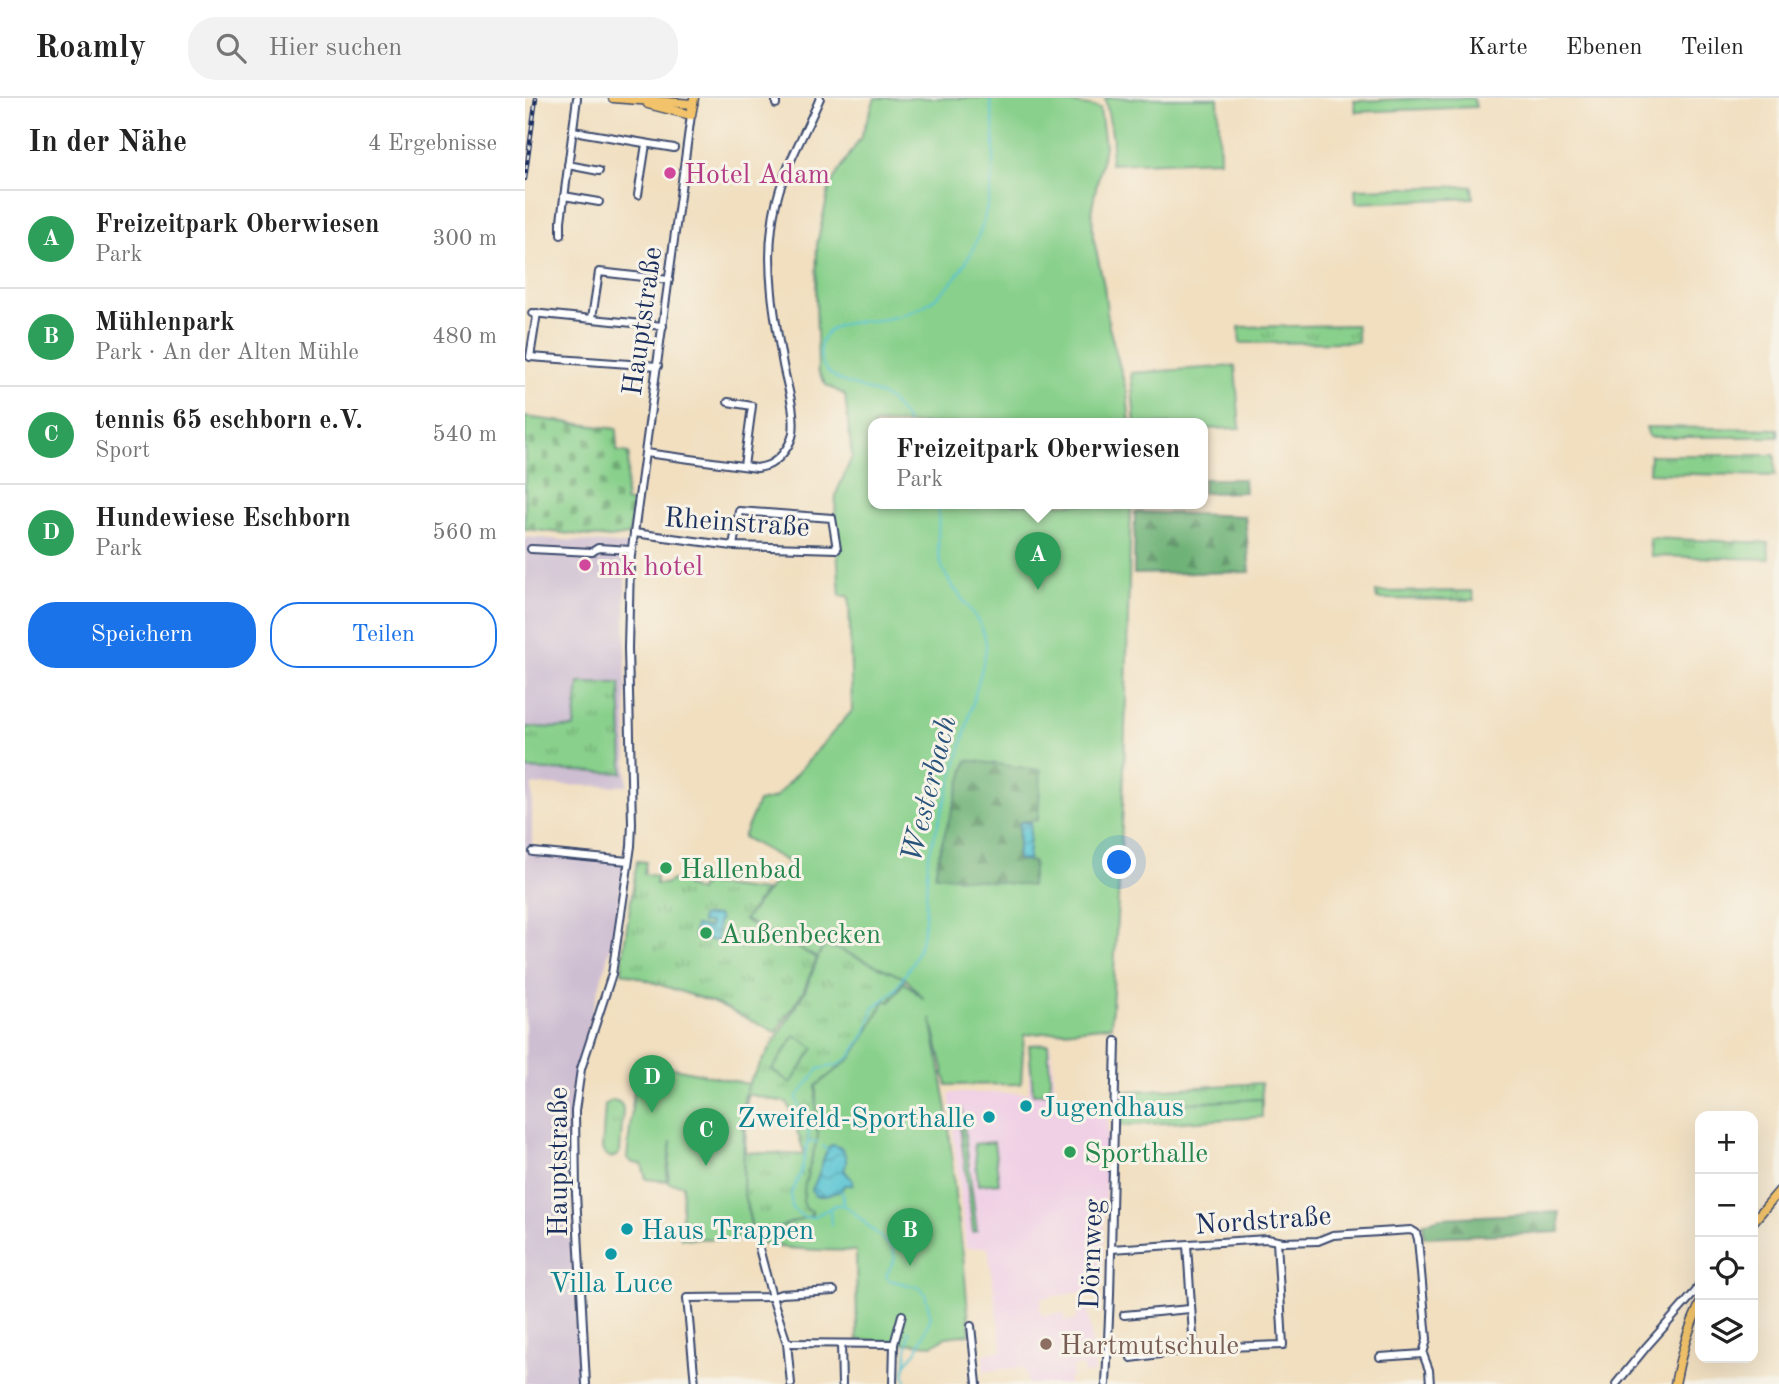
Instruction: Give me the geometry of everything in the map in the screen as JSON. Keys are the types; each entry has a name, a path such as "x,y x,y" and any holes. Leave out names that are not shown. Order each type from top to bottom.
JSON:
{"main road":[{"path":"613,98 693,101"},
{"path":"638,101 691,115"},
{"name":"Hauptstraße","path":"691,115 693,101"},
{"path":"1758,1216 1779,1191"},
{"path":"1675,1384 1678,1365 1695,1314"}],"street":[{"path":"561,235 577,98"},
{"path":"646,453 757,468 771,465 785,450 793,434 792,406 776,330 770,257 772,227 777,193 820,98"},
{"name":"Hauptstraße","path":"586,1384 576,1195 575,1111 581,1069 612,974 632,830 628,657 631,550 691,115"},
{"path":"572,131 674,148"},
{"path":"638,195 646,144"},
{"path":"568,165 599,171"},
{"path":"564,196 599,202"},
{"path":"592,318 599,272 669,280"},
{"path":"658,366 528,357 535,313 663,326"},
{"path":"728,402 752,406 744,466"},
{"name":"Rheinstraße","path":"633,533 733,546 837,549 832,517 739,511 733,546"},
{"path":"531,549 592,552 598,548 631,550"},
{"path":"533,852 628,861"},
{"name":"Dörnweg","path":"1106,1384 1116,1041"},
{"name":"Nordstraße","path":"1111,1249 1267,1239 1318,1241 1332,1235 1409,1230 1416,1233 1418,1239 1427,1336 1423,1354"},
{"path":"1131,1358 1203,1348 1283,1346 1277,1241"},
{"path":"1187,1245 1194,1350"},
{"path":"759,1248 787,1343 791,1384"},
{"path":"695,1384 687,1298 772,1297 834,1291"},
{"path":"1616,1384 1695,1292"},
{"path":"1124,1315 1191,1309"},
{"path":"893,1384 894,1344 902,1315"},
{"path":"971,1326 977,1384"},
{"path":"787,1343 894,1344"},
{"path":"841,1344 842,1384"},
{"path":"1380,1357 1423,1354 1429,1370 1429,1384"}],"shaded area":[{"path":"525,537 631,545 628,578 625,578 627,786 532,785 532,849 626,858 612,941 571,1088 570,1195 581,1384 525,1384"},
{"path":"1050,1043 1057,1111 1108,1110 1102,1284 1089,1291 1041,1298 1042,1305 1039,1306 1041,1315 1064,1313 1065,1321 1077,1320 1077,1311 1088,1310 1095,1373 1084,1374 1082,1365 1072,1368 1073,1377 1068,1378 1069,1384 1028,1384 1024,1367 984,1371 984,1354 1002,1350 988,1247 966,1248 949,1093 1029,1093 1029,1044"}],"green space":[{"path":"875,98 1045,98 1100,108 1105,147 1092,207 1093,236 1104,286 1109,327 1127,393 1129,418 868,418 868,509 1131,509 1123,808 1111,1026 1024,1035 1021,1084 947,1085 931,1018 948,1115 970,1334 946,1337 933,1345 857,1340 856,1251 790,1248 754,1240 681,1238 683,1185 668,1183 671,1141 666,1181 646,1179 642,1164 633,1163 627,1158 637,1060 748,1084 744,1099 743,1190 754,1239 812,1215 812,1211 806,1209 803,1202 818,1136 816,1086 851,1058 885,1000 890,1002 904,982 924,999 905,978 825,943 817,958 744,920 790,863 743,837 758,802 775,798 852,711 849,596 840,596 835,516 836,494 852,457 845,395 826,385 818,371 817,244 830,185 861,137","holes":["967,760 1041,770 1038,820 1020,822 1017,859 1034,862 1031,886 935,875 940,849"]},
{"path":"1105,98 1218,98 1220,160 1110,164 1113,139"},
{"path":"1473,98 1476,107 1356,112 1354,101"},
{"path":"1472,186 1473,198 1356,203 1355,189"},
{"path":"1356,325 1358,342 1240,343 1239,327"},
{"path":"1235,366 1240,428 1208,429 1208,418 1135,418 1131,373"},
{"path":"525,417 617,429 617,451 629,453 625,501 634,503 629,535 610,538 525,529"},
{"path":"1646,427 1778,429 1778,437 1649,437"},
{"path":"1650,455 1775,455 1775,476 1649,473"},
{"path":"1208,479 1244,479 1245,492 1208,493"},
{"path":"1135,512 1245,516 1250,572 1134,574"},
{"path":"1649,538 1768,543 1769,559 1651,556"},
{"path":"1472,591 1474,600 1377,599 1376,592"},
{"path":"579,683 620,683 623,773 525,769 525,727 574,728"},
{"path":"967,760 1042,769 1038,820 1020,823 1017,859 1034,862 1031,887 935,876 940,849"},
{"path":"637,861 646,862 644,874 656,876 656,884 672,880 686,882 686,886 699,892 700,887 703,887 704,876 710,876 710,885 765,891 745,920 817,958 804,990 776,1032 712,1002 622,972"},
{"path":"824,943 905,978 889,1003 885,1000 851,1058 816,1086 818,1136 805,1184 812,1215 769,1231 755,1240 743,1190 745,1091 805,991","holes":["747,1094 788,1103 805,1155 745,1152"]},
{"path":"795,1035 814,1048 791,1083 772,1070"},
{"path":"1048,1044 1051,1093 1033,1094 1029,1045"},
{"path":"1261,1083 1262,1099 1118,1107 1119,1092"},
{"path":"1262,1099 1262,1117 1117,1126 1118,1107"},
{"path":"612,1100 620,1103 623,1109 620,1152 610,1157 605,1155 602,1149 605,1105"},
{"path":"962,1109 977,1231 973,1232 958,1110"},
{"path":"994,1142 999,1183 978,1185 974,1144"},
{"path":"1559,1212 1560,1232 1424,1237 1423,1223 1441,1218"}],"water":[{"path":"1020,822 1031,823 1028,861 1017,859"},
{"name":"Außenbecken","path":"718,916 720,920 717,941 694,938 695,926 708,928 710,925 701,923 701,917"},
{"path":"831,1145 845,1153 844,1170 853,1181 852,1185 844,1185 841,1191 825,1196 815,1196 812,1189"}],"waterway":[{"name":"Westerbach","path":"904,418 897,407 880,394 845,382 829,372 821,360 821,344 825,336 839,326 892,318 917,309 934,299 953,280 968,258 987,207 994,151 990,98"},
{"name":"Westerbach","path":"907,1384 904,1373 906,1363 916,1352 931,1317 925,1294 921,1288 889,1280 886,1276 895,1258 892,1248 851,1210 843,1205 836,1205 813,1217 803,1217 792,1208 791,1194 801,1172 810,1119 801,1110 797,1097 819,1069 838,1065 850,1057 867,1031 873,1009 895,990 912,964 921,942 928,857 984,660 984,633 941,564 938,549 938,509"},
{"path":"809,1142 817,1142"},
{"path":"823,1146 827,1150"},
{"path":"841,1191 843,1203"},
{"path":"830,1209 831,1225"},
{"path":"906,1360 909,1330"}],"railway":[{"path":"525,179 536,98"}],"place":[{"name":"Hotel Adam","path":"670,173"},
{"name":"mk hotel","path":"585,565"},
{"name":"Freizeitpark Oberwiesen","path":"1038,590"},
{"name":"Hallenbad","path":"666,868"},
{"name":"Außenbecken","path":"706,933"},
{"name":"Jugendhaus","path":"1026,1106"},
{"name":"Hundewiese Eschborn","path":"652,1113"},
{"name":"Zweifeld-Sporthalle","path":"989,1117"},
{"name":"Sporthalle","path":"1070,1152"},
{"name":"tennis 65 eschborn e.V.","path":"706,1166"},
{"name":"Haus Trappen","path":"627,1229"},
{"name":"Villa Luce","path":"611,1254"},
{"name":"Mühlenpark","path":"910,1266"},
{"name":"Hartmutschule","path":"1046,1344"}]}
